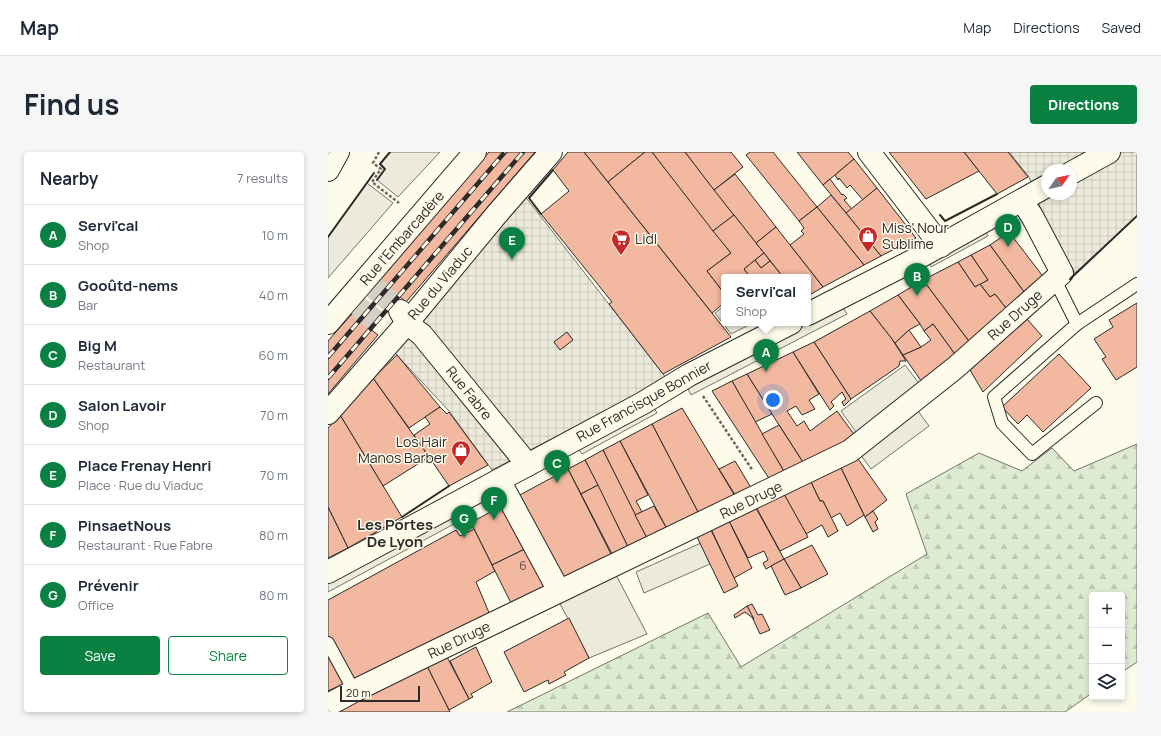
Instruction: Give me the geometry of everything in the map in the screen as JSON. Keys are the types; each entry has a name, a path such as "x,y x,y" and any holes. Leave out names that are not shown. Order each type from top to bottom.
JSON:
{"street":[{"path":"328,170 338,152"},
{"name":"Rue l'Embarcadère","path":"328,323 353,303 418,218 475,152"},
{"name":"Rue du Viaduc","path":"328,413 403,316 497,214 551,152"},
{"path":"869,152 941,246"},
{"path":"1077,170 1109,152"},
{"path":"811,312 941,246 1041,190"},
{"name":"Rue Druge","path":"328,705 559,591 850,451 955,368 1062,274 1032,216 1022,201"},
{"path":"385,327 403,316"},
{"name":"Rue Fabre","path":"403,316 422,336 528,465"},
{"name":"Rue Francisque Bonnier","path":"328,572 643,403 768,328"},
{"path":"499,480 559,591"}],"lane":[{"path":"1054,280 1077,324"},
{"path":"1096,403 1032,454 1002,423 994,397 1077,324 1137,284"},
{"path":"328,643 354,691"}],"path":[{"path":"379,152 373,163 381,169 372,182 418,218"},
{"path":"688,375 767,492"}],"green space":[{"path":"1137,444 1137,662 1125,670 1125,592 1089,592 1089,695 1065,712 507,712 708,613 741,667 927,554 906,494 979,453 1022,471 1052,448 1074,471"}],"shaded area":[{"path":"390,152 440,152 398,197 377,180 385,169 380,164"},
{"path":"1009,152 1137,152 1137,216 1075,273 1044,218 1029,177"},
{"path":"514,182 667,379 492,470 449,411 382,339"},
{"path":"367,183 393,203 328,278 328,237"},
{"path":"985,230 988,236 931,267 928,260"},
{"path":"842,306 847,314 691,395 687,387 804,326 811,326 811,322"},
{"path":"721,308 721,321 715,313"},
{"path":"725,326 747,326 731,334"},
{"path":"905,365 921,386 858,435 841,411"},
{"path":"653,406 657,413 582,454 577,447"},
{"path":"918,411 929,426 871,469 860,454"},
{"path":"460,509 465,518 328,592 328,581"},
{"path":"701,543 710,564 644,593 636,572"},
{"path":"615,573 647,634 589,658 559,602"}],"building":[{"path":"489,152 535,152 406,302 380,280"},
{"name":"Lidl","path":"568,152 584,152 731,337 663,374 609,304 612,302 541,214 569,191 553,170"},
{"path":"584,152 645,152 608,182"},
{"path":"645,152 652,152 731,253 707,271 721,289 721,306 712,313 608,182"},
{"path":"652,152 685,152 734,215 713,231"},
{"path":"685,152 731,152 743,167 714,190"},
{"path":"750,152 773,152 817,207 799,221 746,155"},
{"path":"797,152 848,152 854,159 823,185"},
{"path":"889,152 964,152 979,171 926,199"},
{"path":"964,152 1008,152 1028,177 997,194"},
{"path":"854,159 877,188 863,200 850,185 847,188 835,175"},
{"path":"735,174 776,227 756,243 714,190"},
{"path":"830,179 842,195 843,194 847,198 844,200 852,209 846,213 823,185"},
{"path":"877,188 916,238 881,256 846,213"},
{"path":"831,195 881,256 864,265 817,207"},
{"path":"817,207 864,265 823,287 790,245 804,234 801,231 804,228 799,221"},
{"path":"734,215 764,253 744,269 748,274 721,274 721,289 707,271 731,253 713,231"},
{"path":"776,227 823,287 811,294 811,274 781,274 756,243"},
{"path":"1009,232 1045,279 1027,296 990,245"},
{"path":"990,245 1027,296 1009,312 995,294 990,297 980,284 988,280 971,255"},
{"path":"764,253 770,261 761,268 755,260"},
{"path":"971,255 988,280 975,287 958,262"},
{"path":"755,260 761,268 770,261 781,274 748,274 744,269"},
{"path":"958,262 975,287 980,284 990,297 995,294 1009,312 971,344 923,280"},
{"path":"923,280 971,344 957,357 933,324 924,331 898,295"},
{"path":"898,295 920,324 909,330 895,343 870,311"},
{"path":"1137,303 1137,367 1116,380 1102,359 1106,357 1094,339 1113,327 1109,320"},
{"path":"870,311 892,339 906,361 900,361 899,366 851,399 814,342"},
{"path":"352,314 378,335 328,394 328,341"},
{"path":"1027,319 1042,336 983,392 970,370"},
{"path":"933,324 957,357 924,385 903,355 921,347 931,340 924,331"},
{"path":"909,330 921,347 903,355 895,343"},
{"path":"567,332 573,340 560,350 554,342"},
{"path":"814,342 851,399 844,406 842,402 846,399 842,392 831,402 834,406 830,410 793,352"},
{"path":"793,352 819,394 809,400 815,409 802,415 796,406 787,411 797,426 804,421 810,431 837,411 856,437 806,467 747,374"},
{"path":"1059,354 1091,388 1043,432 1027,415 1018,424 1002,407"},
{"path":"397,355 440,407 409,428 373,378"},
{"path":"747,374 772,414 755,422 732,381"},
{"path":"373,378 429,457 383,486 340,415"},
{"path":"732,381 785,473 770,480 712,391"},
{"path":"440,407 447,414 449,412 488,465 449,486 414,435 430,424 425,417"},
{"path":"682,408 735,496 699,514 652,424"},
{"path":"340,415 402,517 348,548 328,507 328,428"},
{"path":"652,424 699,514 667,529 620,441"},
{"path":"779,425 806,467 787,476 762,434"},
{"path":"620,441 648,495 636,501 642,512 635,515 603,450"},
{"path":"603,450 647,538 628,547 585,460"},
{"path":"856,456 887,500 865,517 841,468"},
{"path":"585,460 598,485 581,494 568,469"},
{"path":"735,461 753,491 737,498 719,469"},
{"path":"841,468 864,515 847,526 840,513 831,518 823,501 820,501 811,482"},
{"path":"568,469 612,556 559,579 518,496"},
{"path":"811,482 820,501 823,501 838,531 828,537 822,525 806,534 784,495"},
{"path":"598,485 628,547 612,554 581,494"},
{"path":"784,494 808,537 780,551 756,507"},
{"path":"507,503 529,547 492,565 472,522"},
{"path":"654,506 667,529 647,538 635,515"},
{"path":"328,507 348,548 328,558"},
{"path":"756,508 784,559 766,569 763,563 768,560 764,551 748,558 729,521"},
{"path":"873,511 878,519 875,522 878,529 873,532 865,517"},
{"path":"729,521 752,568 734,578 711,529"},
{"path":"710,528 738,586 724,593 696,535"},
{"path":"474,529 495,571 476,582 490,615 328,691 328,600 456,530 460,536"},
{"path":"812,545 828,574 801,588 784,559"},
{"path":"529,547 548,586 512,605 492,565"},
{"path":"784,559 801,588 785,595 771,566"},
{"path":"752,604 758,615 762,614 770,630 760,634 747,606"},
{"path":"747,606 754,619 745,612 735,618 734,615"},
{"path":"569,618 589,658 564,672 566,675 549,684 548,680 524,692 504,652"},
{"path":"476,647 492,682 471,694 473,697 469,699 450,661"},
{"path":"447,657 469,699 449,710 427,666"},
{"path":"427,666 450,712 334,712"}],"tunnel":[{"path":"374,288 400,309"},
{"path":"358,307 385,327"}],"railway":[{"path":"328,357 505,152"},
{"path":"328,378 523,152"}],"wall":[{"path":"377,180 385,169 380,164 390,152"},
{"path":"541,214 529,198 553,170"},
{"path":"328,237 374,173"},
{"path":"940,215 945,221 997,194"},
{"path":"1070,279 1137,216"},
{"path":"402,517 449,486"}],"place":[{"name":"Salon Lavoir","path":"1008,247"},
{"name":"Miss' Nour Sublime","path":"868,253"},
{"name":"Lidl","path":"621,256"},
{"name":"Place Frenay Henri","path":"512,260"},
{"name":"Gooûtd-nems","path":"917,296"},
{"name":"Servi'cal","path":"766,372"},
{"name":"Los Hair Manos Barber","path":"461,467"},
{"name":"Big M","path":"557,483"},
{"name":"PinsaetNous","path":"494,520"},
{"name":"Prévenir","path":"464,538"}],"district":[{"name":"Les Portes De Lyon","path":"395,534"}]}
